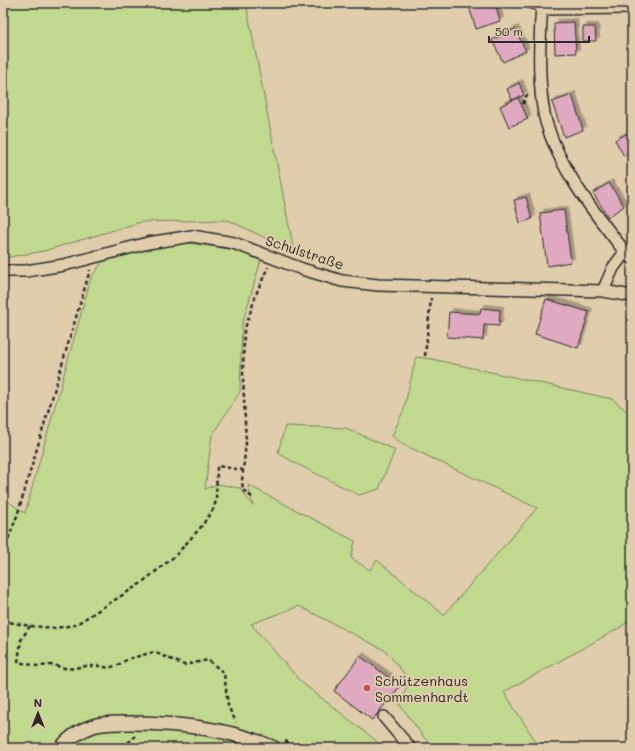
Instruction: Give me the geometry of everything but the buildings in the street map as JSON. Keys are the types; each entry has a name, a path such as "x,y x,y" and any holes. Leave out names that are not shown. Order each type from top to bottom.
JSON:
{"street":[{"path":"603,291 613,268 629,255 585,200 561,159 546,121 541,88 539,56 542,6 632,8"},
{"name":"Schulstraße","path":"3,271 26,271 64,265 148,243 192,236 234,243 302,269 342,280 378,284 603,291 632,296"},
{"path":"384,717 410,748"},
{"path":"61,748 78,732 95,725 121,723 147,723 222,731 253,739 274,748"}],"lane":[{"path":"523,3 542,6"}],"path":[{"path":"3,552 17,516 93,257"},
{"path":"252,497 243,490 242,481 246,443 243,376 244,331 257,292 272,258"},
{"path":"425,356 430,312"},
{"path":"3,620 30,626 55,628 75,625 140,584 175,556 201,527 214,508 216,500 218,466 243,470"},
{"path":"30,626 21,640 18,662 37,666 53,665 68,669 87,666 101,666 108,668 118,665 128,659 154,652 184,665 208,660 224,673 228,706 237,723"}],"green space":[{"path":"3,3 246,3 294,252 228,220 141,222 44,251 3,258"},
{"path":"188,243 230,249 261,260 242,325 240,392 212,435 205,489 218,484 240,488 253,506 248,485 355,541 351,558 370,570 377,560 444,615 537,508 402,444 392,436 404,409 416,357 432,359 612,399 632,415 632,618 621,627 504,692 540,748 432,748 400,705 409,680 386,651 299,606 251,624 301,682 374,739 383,748 3,748 3,498 25,513 91,278 102,262 148,248"},
{"path":"285,426 346,428 395,450 379,489 359,495 278,453"}],"place":[{"name":"Schützenhaus Sommenhardt","path":"367,688"}]}
